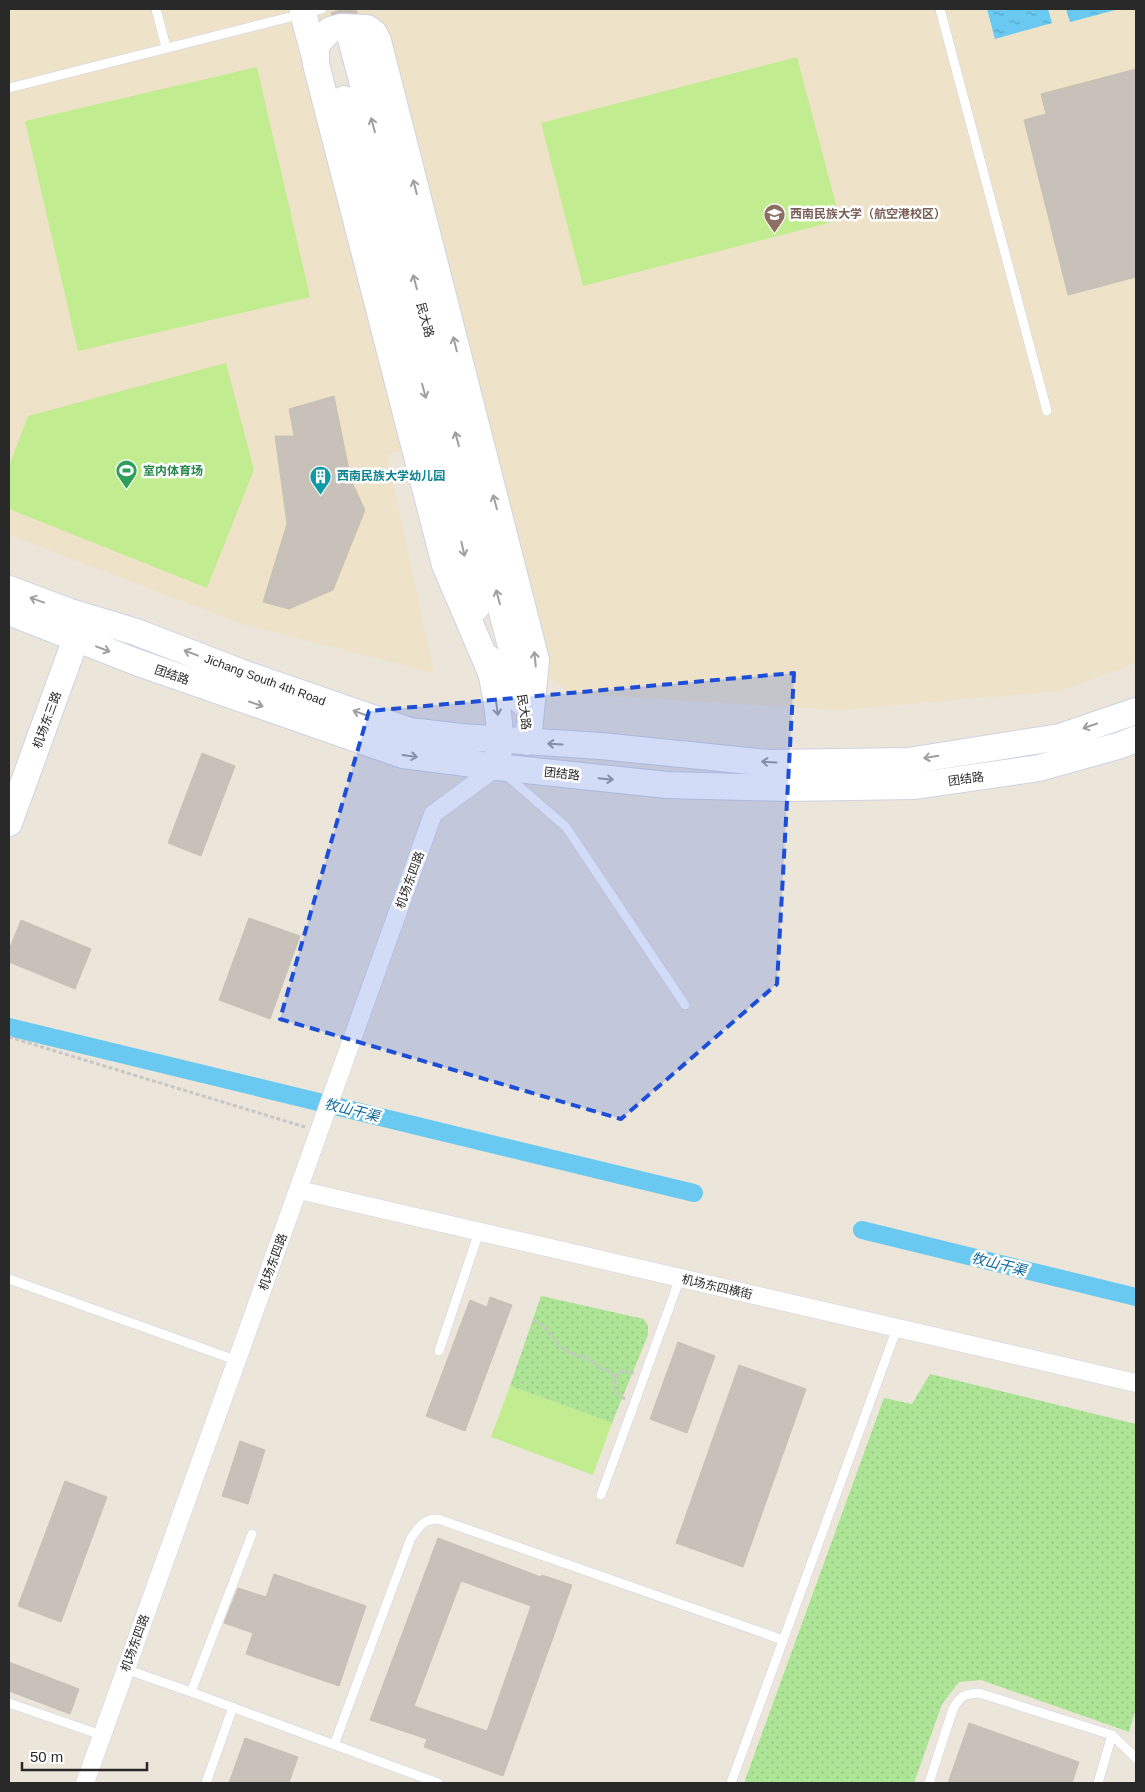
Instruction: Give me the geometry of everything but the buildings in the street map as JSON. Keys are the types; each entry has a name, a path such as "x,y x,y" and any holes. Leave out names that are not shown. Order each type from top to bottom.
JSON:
{"main road":[{"path":"369,9 536,660 528,742 601,746 769,763 908,761 1060,737 1136,711"},
{"path":"313,11 316,64 444,565 492,675"},
{"path":"316,64 316,45 330,30 357,26 367,28 374,33 378,40"},
{"name":"民大路","path":"339,38 518,668 528,742 497,767 501,741 492,675 339,38"},
{"name":"Jichang South 4th Road","path":"9,589 80,628 136,632 245,674 410,731 501,741 528,742"},
{"name":"团结路","path":"9,612 80,628 136,662 403,755 497,767 667,785 788,788 915,786 1039,768 1136,739"},
{"name":"机场东三路","path":"9,824 80,628"}],"street":[{"name":"机场东四路","path":"85,1783 433,814 497,767"},
{"name":"机场东四横街","path":"299,1190 1136,1383"}],"lane":[{"path":"156,9 166,47"},
{"path":"940,9 1047,411"},
{"path":"9,88 313,11"},
{"path":"497,767 566,827 685,1005"},
{"path":"439,1351 479,1232"},
{"path":"601,1495 680,1278"},
{"path":"9,1279 238,1361"},
{"path":"731,1783 897,1328"},
{"path":"334,1745 411,1538 420,1525 428,1519 438,1519 784,1640"},
{"path":"191,1692 252,1534"},
{"path":"126,1670 438,1783"},
{"path":"929,1783 953,1709 957,1701 966,1694 979,1693 1112,1735 1136,1758"},
{"path":"9,1703 101,1735"},
{"path":"206,1783 233,1708"},
{"path":"1098,1783 1112,1735"}],"path":[{"path":"9,1037 320,1130"},
{"path":"533,1320 544,1327 559,1345 569,1353 587,1358 609,1371 615,1377"},
{"path":"634,1404 622,1398 616,1392 613,1385 615,1377 622,1371 645,1376"}],"highlighted area":[{"path":"794,673 777,984 621,1119 280,1019 369,711"}],"shaded area":[{"name":"西南民族大学（航空港校区）","path":"9,9 1136,9 1136,663 1061,691 839,710 572,694 549,678 484,426 358,33 322,41 426,444 387,454 434,673 242,624 9,535"}],"green space":[{"path":"797,57 840,220 583,286 541,123"},
{"path":"257,67 310,297 78,351 25,121"},
{"name":"室内体育场","path":"226,363 254,470 207,588 9,509 9,466 28,416"},
{"path":"541,1296 644,1319 648,1326 648,1335 612,1423 510,1386"},
{"path":"930,1374 1136,1424 1136,1708 1129,1732 981,1680 959,1682 942,1704 914,1783 744,1783 884,1398 912,1404"},
{"path":"510,1386 612,1423 593,1475 491,1437"}],"water":[{"path":"987,9 1048,9 1052,23 995,39"},
{"path":"1066,9 1119,9 1070,22"}],"waterway":[{"name":"牧山干渠","path":"9,1027 694,1193"},
{"name":"牧山干渠","path":"862,1230 1136,1297"}],"tunnel":[{"path":"343,9 350,35"}],"place":[{"name":"西南民族大学（航空港校区）","path":"774,233"},
{"name":"室内体育场","path":"127,490"},
{"name":"西南民族大学幼儿园","path":"321,495"}]}
